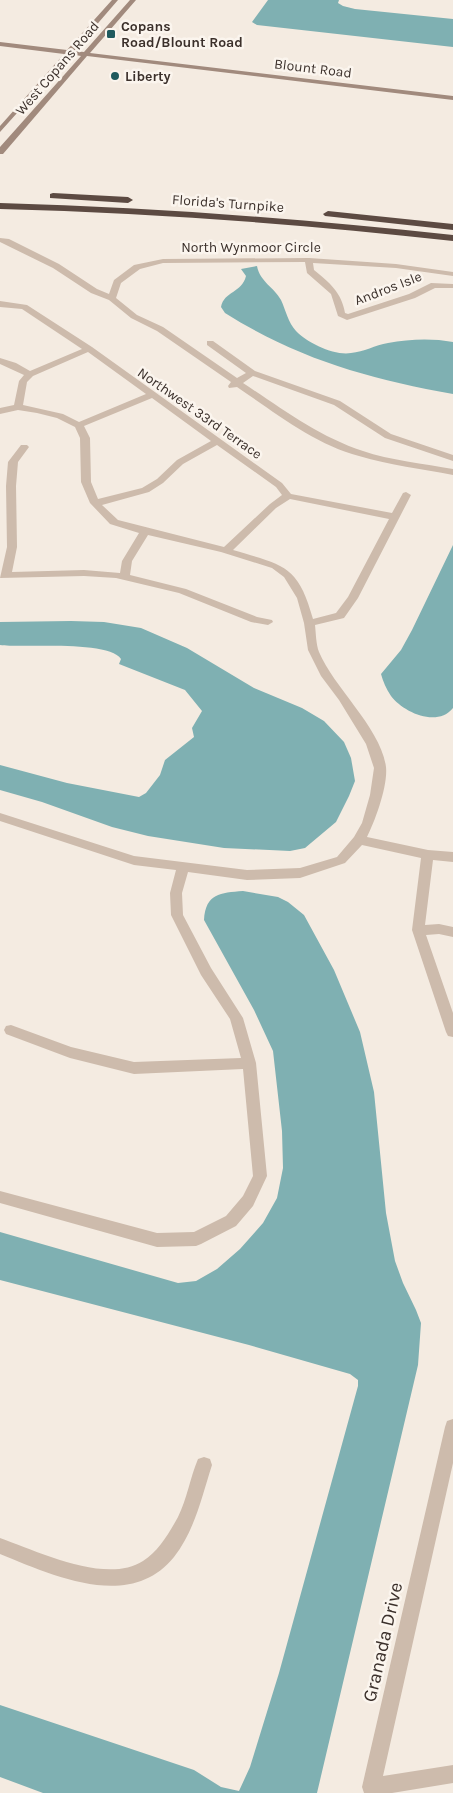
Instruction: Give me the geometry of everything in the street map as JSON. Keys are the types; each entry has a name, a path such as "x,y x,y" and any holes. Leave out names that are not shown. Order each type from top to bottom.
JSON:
{"highway":[{"path":"38,196 142,201"},
{"name":"Florida's Turnpike","path":"0,206 72,207 194,214 453,238"},
{"path":"322,214 453,227"}],"main road":[{"name":"West Copans Road","path":"0,130 115,0"},
{"name":"West Copans Road","path":"0,152 133,0"},
{"name":"Blount Road","path":"0,39 71,51"},
{"name":"Blount Road","path":"0,44 71,51 153,64 171,63 453,98"},
{"path":"10,142 2,137 16,120 17,111"}],"street":[{"path":"3,241 56,266 94,291 112,298 120,307 150,326 153,333 330,441 361,454 453,472"},
{"name":"North Wynmoor Circle","path":"112,298 117,282 137,267 163,261 309,260 396,266 453,274"},
{"name":"Andros Isle","path":"309,260 310,272 326,284 340,300 341,314 347,317 405,299 434,285 453,286"},
{"name":"Northwest 33rd Terrace","path":"0,304 24,307 89,349 279,485 288,496"},
{"path":"210,343 252,373 337,403 388,436 453,458"},
{"path":"18,407 23,381 30,374 89,349"},
{"path":"0,362 13,365 30,374"},
{"path":"234,384 252,373"},
{"path":"234,384 277,418 326,446 368,462 453,480"},
{"path":"78,425 152,395"},
{"path":"0,411 18,407 38,410 60,416 78,425 85,438 86,482 95,503 114,522 227,550 276,566 288,575 302,598 309,623 313,650 326,676 343,697 372,744 380,768 376,795 368,823 359,840 341,860 300,873 247,875 134,860 0,816"},
{"path":"95,503 124,497 146,489 160,481 182,461 202,452 217,441"},
{"path":"24,447 13,462 11,486 12,547 3,575 84,573 124,577 182,590 255,620 268,622"},
{"path":"309,623 340,616 353,598 406,495"},
{"path":"227,550 273,506 288,496 395,517"},
{"path":"124,577 128,561 145,531"},
{"path":"359,840 428,855 453,857"},
{"path":"428,855 418,930 453,1032"},
{"path":"0,1197 157,1240 196,1239 231,1221 248,1201 260,1176 249,1063 236,1018 206,971 177,915 176,893 183,868"},
{"path":"418,930 439,928 453,932"},
{"path":"11,1030 70,1052 134,1068 249,1063"},
{"name":"Granada Drive","path":"453,1426 371,1787 453,1774"},
{"path":"0,1546 73,1572 100,1578 125,1578 150,1568 170,1548 184,1524 204,1465"}],"water":[{"path":"268,0 339,0 338,3 343,6 355,9 453,19 453,47 257,25 252,22"},
{"path":"257,266 261,276 281,300 293,328 307,340 329,351 337,353 356,352 383,344 404,341 429,340 453,342 453,394 363,374 335,365 280,343 225,313 221,307 223,302 244,282 246,276 241,269"},
{"path":"453,545 453,708 446,714 438,717 421,716 396,702 388,691 381,674 401,650"},
{"path":"0,622 104,622 141,628 187,648 254,688 302,708 324,721 344,742 351,758 355,781 336,822 305,848 290,851 224,848 148,836 112,827 42,802 0,790 0,765 67,783 139,797 146,793 160,775 165,760 194,737 192,728 202,711 185,690 119,664 121,659 113,653 84,647 0,645"},
{"path":"243,891 278,897 288,902 304,915 334,970 360,1032 374,1092 386,1213 395,1261 421,1323 418,1365 317,1793 43,1793 0,1777 0,1705 194,1770 221,1787 239,1791 250,1767 279,1673 358,1386 358,1380 350,1374 249,1345 0,1280 0,1232 178,1283 196,1281 217,1269 240,1249 263,1223 277,1198 283,1168 282,1131 273,1051 254,1010 204,920 205,911 211,899 221,894"}],"place":[{"name":"Copans Road/Blount Road","path":"111,34"},
{"name":"Liberty","path":"115,76"}]}
